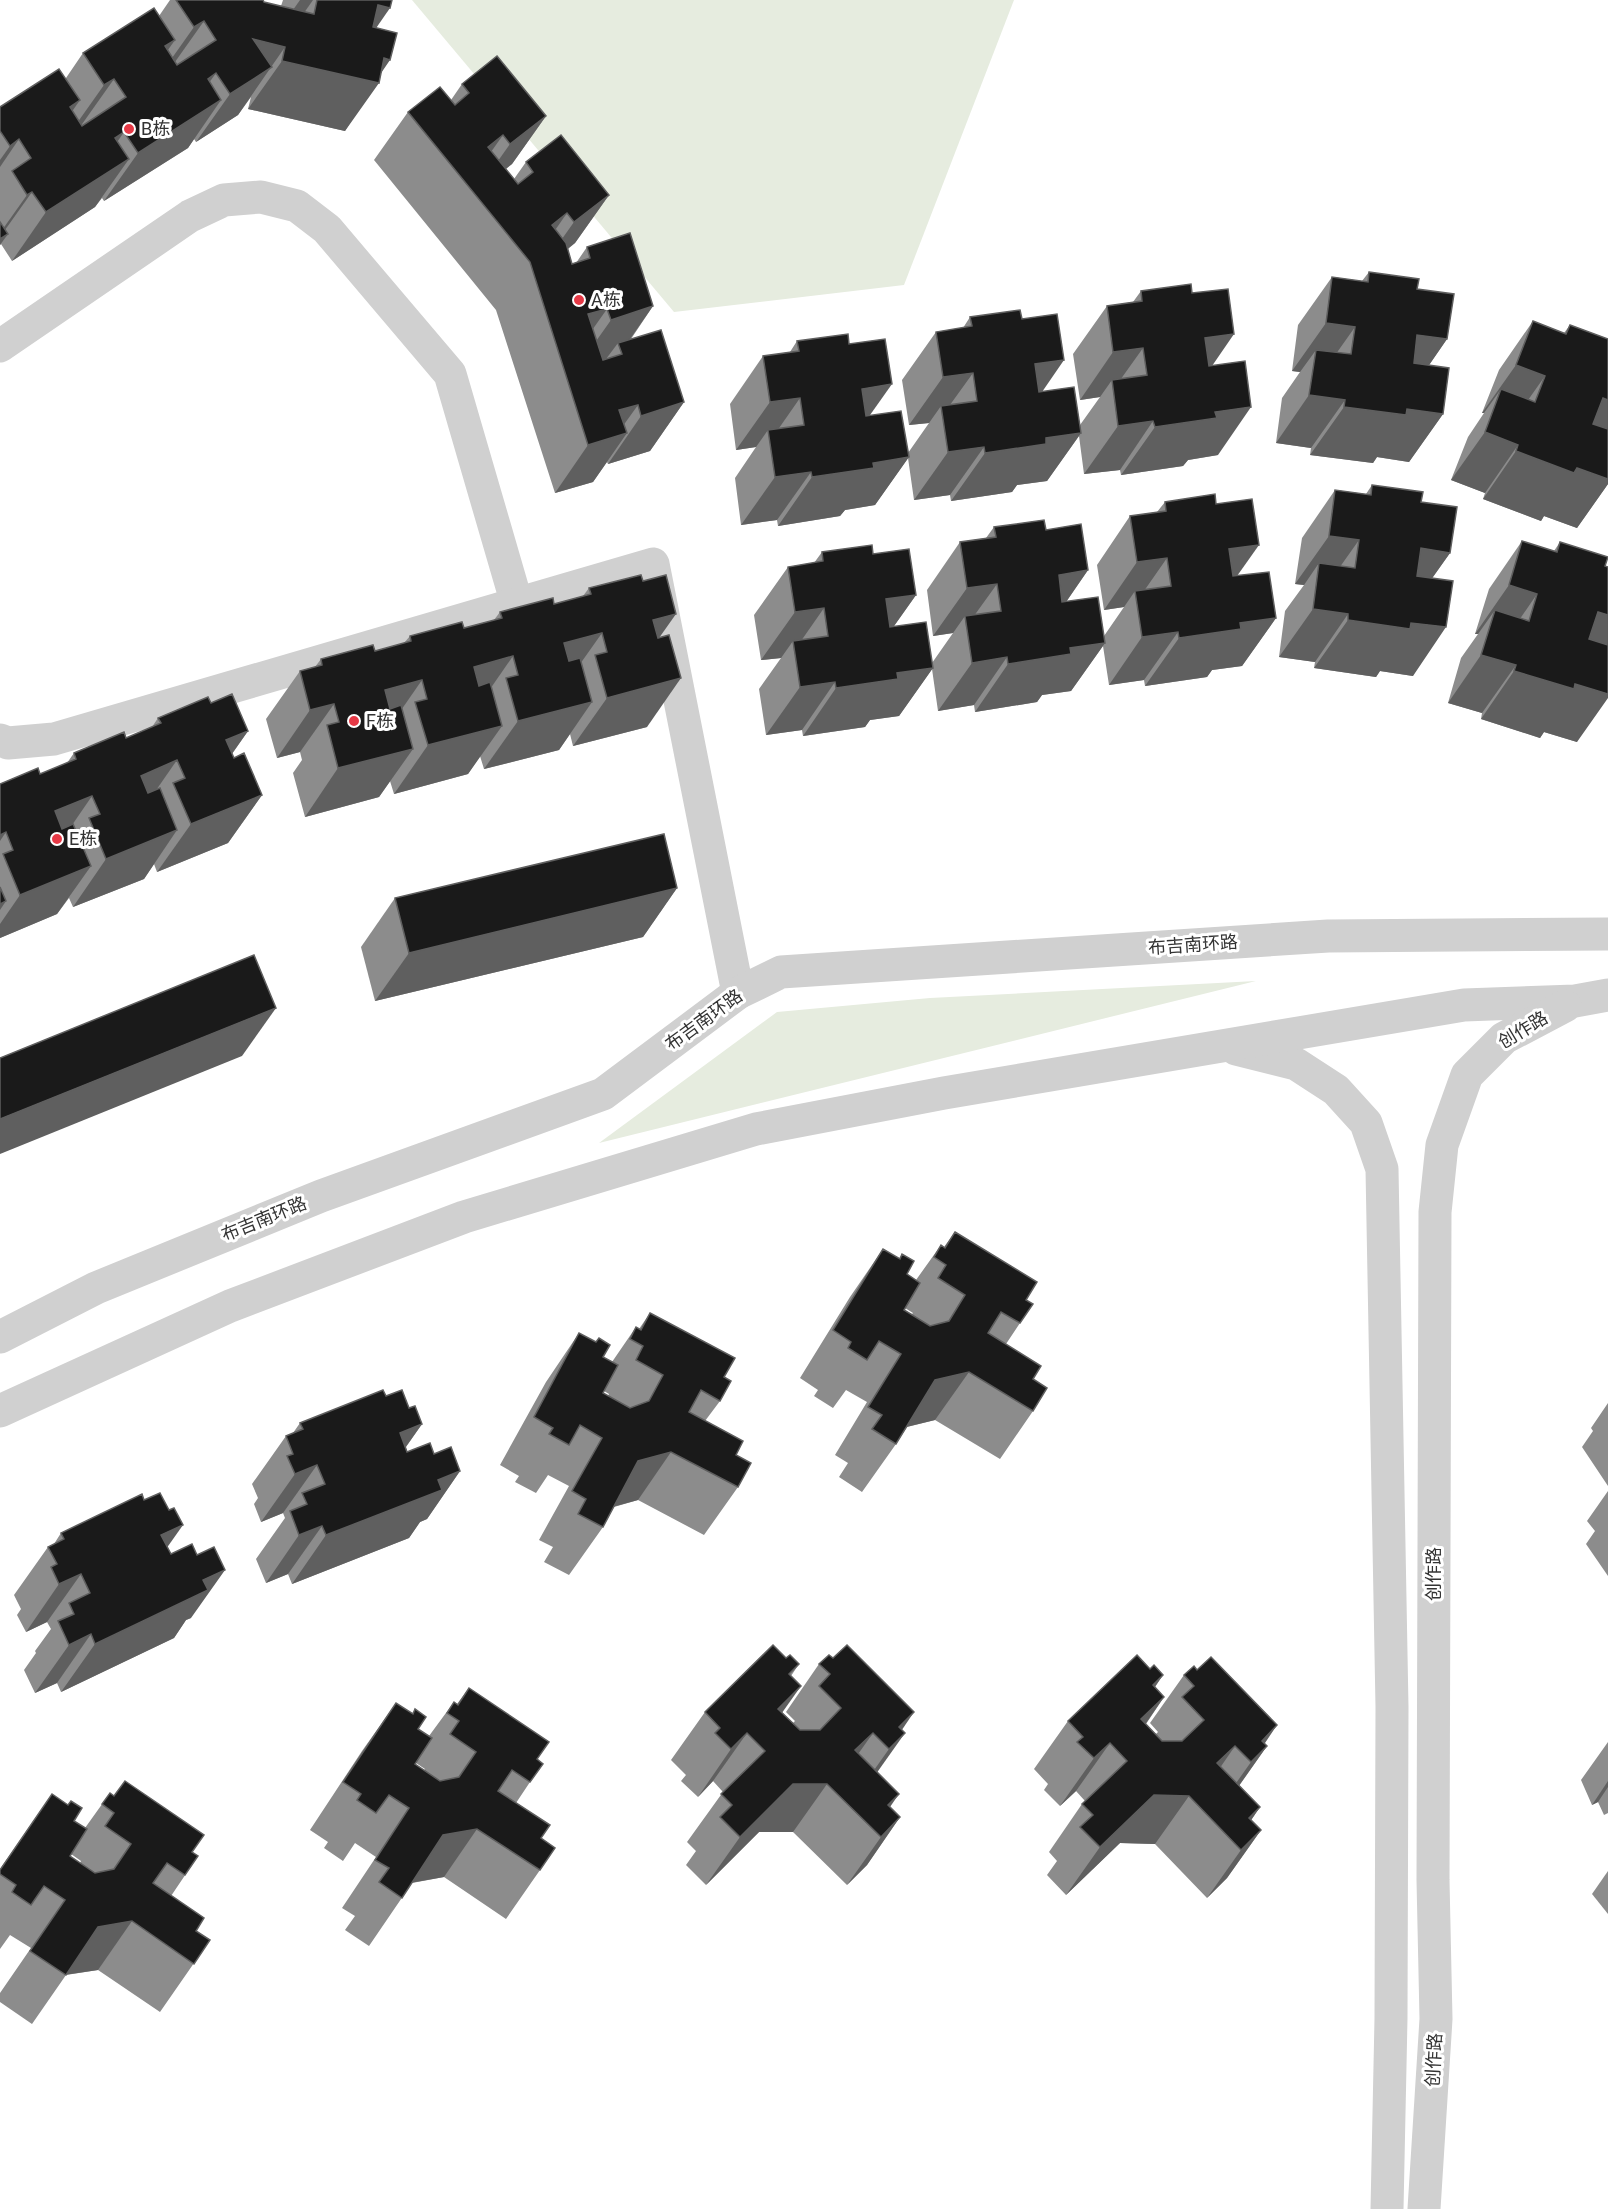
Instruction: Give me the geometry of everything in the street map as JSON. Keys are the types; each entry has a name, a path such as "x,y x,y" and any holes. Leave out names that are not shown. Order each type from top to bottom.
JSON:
{"street":[{"path":"0,346 190,216 224,200 261,196 297,206 327,229 450,374 517,604"},
{"path":"0,740 8,742 54,739 653,564 738,993"},
{"name":"布吉南环路","path":"0,1337 96,1288 310,1200 603,1094 738,993 781,972 1328,936 1608,934"},
{"path":"0,1411 230,1306 464,1217 756,1129 955,1091 1464,1005 1575,1001 1608,995"},
{"name":"创作路","path":"1424,2209 1436,2019 1433,1880 1435,1212 1442,1145 1467,1075 1504,1038 1575,1001"},
{"path":"1227,1046 1296,1064 1336,1090 1366,1123 1382,1169 1392,1707 1391,2018 1387,2209"},
{"path":"1391,2018 1436,2019"}],"shaded area":[{"path":"412,0 1014,0 904,285 674,312"},
{"path":"1256,981 599,1143 777,1012 930,998"}],"building":[{"path":"176,0 263,0 314,14 317,0 392,0 390,8 378,5 373,27 397,33 390,60 384,58 379,83 282,61 285,47 253,39 272,67 230,94 216,73 208,79 221,100 138,153 124,132 115,138 129,159 46,212 32,192 27,195 12,171 31,158 19,139 10,146 0,131 0,107 59,69 80,100 70,107 82,126 126,97 114,79 104,85 83,53 154,8 175,40 165,46 177,65 216,40 204,21 194,27"},
{"path":"497,56 546,116 510,144 503,135 488,147 518,184 533,172 526,162 561,135 609,195 574,222 567,213 552,225 566,243 572,264 590,258 587,247 630,233 653,306 611,320 607,309 588,314 603,360 622,354 618,343 661,330 684,402 641,416 638,405 619,410 627,433 588,445 530,262 408,112 440,87 455,105 469,93 462,84"},
{"path":"0,222 8,234 0,239"},
{"path":"1369,272 1419,279 1417,289 1454,294 1447,339 1417,335 1414,363 1449,368 1443,414 1407,409 1406,415 1344,407 1345,400 1309,395 1316,350 1351,354 1355,327 1326,323 1332,277 1368,282"},
{"path":"1191,284 1192,293 1228,289 1234,334 1205,338 1209,366 1245,361 1251,407 1215,412 1217,418 1155,427 1153,421 1118,426 1112,380 1147,375 1143,348 1113,352 1107,306 1142,301 1141,291"},
{"path":"1020,310 1022,319 1057,314 1064,360 1035,364 1039,392 1074,387 1081,433 1046,438 1046,444 985,453 984,447 948,452 941,406 977,401 973,373 943,377 936,332 972,326 970,317"},
{"path":"1533,321 1566,334 1570,325 1608,339 1608,400 1603,398 1593,424 1608,429 1608,479 1577,468 1574,473 1516,451 1518,445 1485,432 1501,389 1535,402 1545,376 1516,365"},
{"path":"848,334 849,344 885,339 892,384 862,389 866,416 901,411 909,457 873,463 874,468 812,477 811,472 775,477 768,430 804,425 800,398 770,402 763,356 799,351 797,341"},
{"path":"1372,485 1423,492 1421,502 1457,507 1450,553 1421,548 1417,576 1453,581 1446,627 1411,623 1410,629 1348,620 1348,614 1313,609 1319,563 1355,568 1359,540 1329,536 1335,490 1371,495"},
{"path":"1215,494 1216,504 1252,499 1259,545 1229,549 1233,576 1269,572 1276,618 1240,623 1241,629 1179,638 1178,632 1142,637 1135,591 1171,586 1167,558 1137,562 1130,516 1166,511 1165,502"},
{"path":"1044,520 1046,530 1081,524 1088,570 1059,575 1062,602 1098,597 1105,643 1070,648 1071,654 1008,664 1007,657 972,663 965,616 1001,611 997,584 967,588 960,542 996,537 994,527"},
{"path":"1522,541 1557,552 1560,542 1608,557 1605,566 1608,567 1608,615 1598,612 1589,639 1608,645 1608,694 1575,684 1574,689 1514,671 1516,665 1481,655 1495,610 1529,621 1537,594 1509,585"},
{"path":"872,545 873,554 909,549 916,595 886,599 890,627 926,622 933,668 897,673 898,679 836,688 835,682 800,687 793,641 828,636 824,608 795,612 788,567 823,561 822,552"},
{"path":"641,575 643,581 666,575 676,614 653,620 658,638 669,635 681,678 607,698 595,655 607,652 602,633 564,643 569,661 580,658 592,702 518,721 506,678 518,675 513,656 474,667 479,686 490,682 502,726 428,745 415,702 427,699 422,680 385,690 390,709 401,705 413,749 338,768 327,725 339,722 334,704 310,710 300,671 322,665 321,659 373,645 375,651 411,641 410,636 462,622 464,628 502,618 500,612 553,598 554,604 591,594 589,588"},
{"path":"232,694 248,731 226,740 234,758 244,753 262,795 191,824 173,783 185,778 177,760 141,776 148,793 160,788 177,830 106,859 89,818 100,814 92,796 55,811 62,829 73,824 91,866 20,895 3,854 13,850 6,832 0,835 0,784 38,768 40,774 76,759 74,753 124,732 126,738 161,723 158,718 208,697 211,703"},
{"path":"664,834 677,888 409,953 395,898"},
{"path":"0,887 6,901 0,904"},
{"path":"254,955 276,1008 0,1119 0,1058"},
{"path":"955,1232 1037,1282 1026,1300 1033,1304 1020,1323 1001,1312 988,1333 1041,1366 1033,1379 1047,1388 1033,1411 969,1372 935,1380 896,1444 872,1429 882,1415 868,1407 901,1354 879,1341 867,1360 848,1348 851,1342 833,1330 883,1249 900,1259 902,1254 914,1261 907,1274 920,1283 904,1310 930,1326 949,1321 965,1295 938,1278 946,1265 934,1257 941,1245 945,1248"},
{"path":"650,1313 735,1358 724,1377 731,1381 720,1401 701,1390 689,1412 743,1441 736,1455 751,1463 738,1487 671,1452 638,1461 603,1527 578,1514 586,1499 572,1491 602,1438 580,1425 569,1445 549,1434 553,1428 534,1417 579,1333 596,1342 599,1338 610,1345 603,1357 618,1365 603,1393 630,1408 649,1401 663,1375 636,1360 643,1346 630,1339 636,1327 641,1330"},
{"path":"383,1390 386,1396 402,1390 409,1408 415,1406 422,1424 400,1433 407,1452 430,1443 434,1454 451,1447 460,1471 438,1480 442,1490 326,1535 322,1526 299,1535 290,1511 307,1504 302,1493 325,1484 317,1465 295,1474 287,1456 293,1454 286,1436 303,1429 300,1423"},
{"path":"160,1493 169,1510 174,1508 183,1525 161,1535 171,1554 192,1544 197,1555 214,1547 225,1570 203,1580 208,1590 95,1644 91,1634 69,1645 58,1621 74,1614 69,1603 90,1593 81,1574 59,1584 51,1567 57,1564 48,1547 64,1539 61,1533 142,1494 144,1500"},
{"path":"773,1645 786,1658 790,1655 799,1664 789,1674 801,1686 778,1709 800,1730 820,1730 841,1708 819,1686 830,1674 819,1664 829,1655 833,1658 847,1645 914,1712 899,1727 905,1733 889,1749 873,1733 855,1750 899,1794 888,1805 900,1817 881,1837 827,1784 793,1784 740,1837 720,1817 732,1805 721,1794 765,1751 747,1733 731,1749 715,1733 720,1728 705,1712"},
{"path":"1137,1655 1150,1669 1154,1665 1163,1675 1153,1685 1164,1697 1141,1719 1162,1741 1182,1741 1204,1720 1182,1697 1194,1686 1184,1675 1194,1666 1197,1670 1211,1657 1277,1725 1262,1741 1267,1746 1251,1762 1235,1746 1217,1763 1260,1807 1249,1818 1261,1830 1241,1850 1189,1796 1154,1795 1100,1847 1080,1827 1093,1815 1082,1804 1127,1761 1110,1743 1094,1758 1077,1742 1083,1737 1068,1721"},
{"path":"469,1688 549,1742 537,1759 543,1764 530,1782 512,1770 498,1791 550,1825 541,1838 555,1848 540,1870 477,1829 443,1835 402,1898 379,1882 389,1868 375,1860 409,1808 389,1795 376,1813 357,1800 361,1794 343,1782 396,1703 413,1714 415,1709 426,1717 418,1729 432,1738 415,1764 440,1781 459,1777 476,1752 450,1734 459,1721 447,1713 454,1702 458,1705"},
{"path":"125,1781 204,1835 192,1852 198,1856 185,1875 167,1863 153,1883 204,1918 196,1931 210,1940 194,1964 132,1921 98,1927 66,1975 30,1951 65,1900 44,1886 31,1905 12,1892 16,1885 0,1874 0,1870 52,1794 68,1805 71,1801 82,1808 74,1821 87,1829 70,1856 95,1873 114,1869 131,1844 105,1826 114,1813 102,1804 110,1793 114,1796"}],"place":[{"name":"B栋","path":"129,129"},
{"name":"A栋","path":"579,300"},
{"name":"F栋","path":"354,721"},
{"name":"E栋","path":"57,839"}]}
